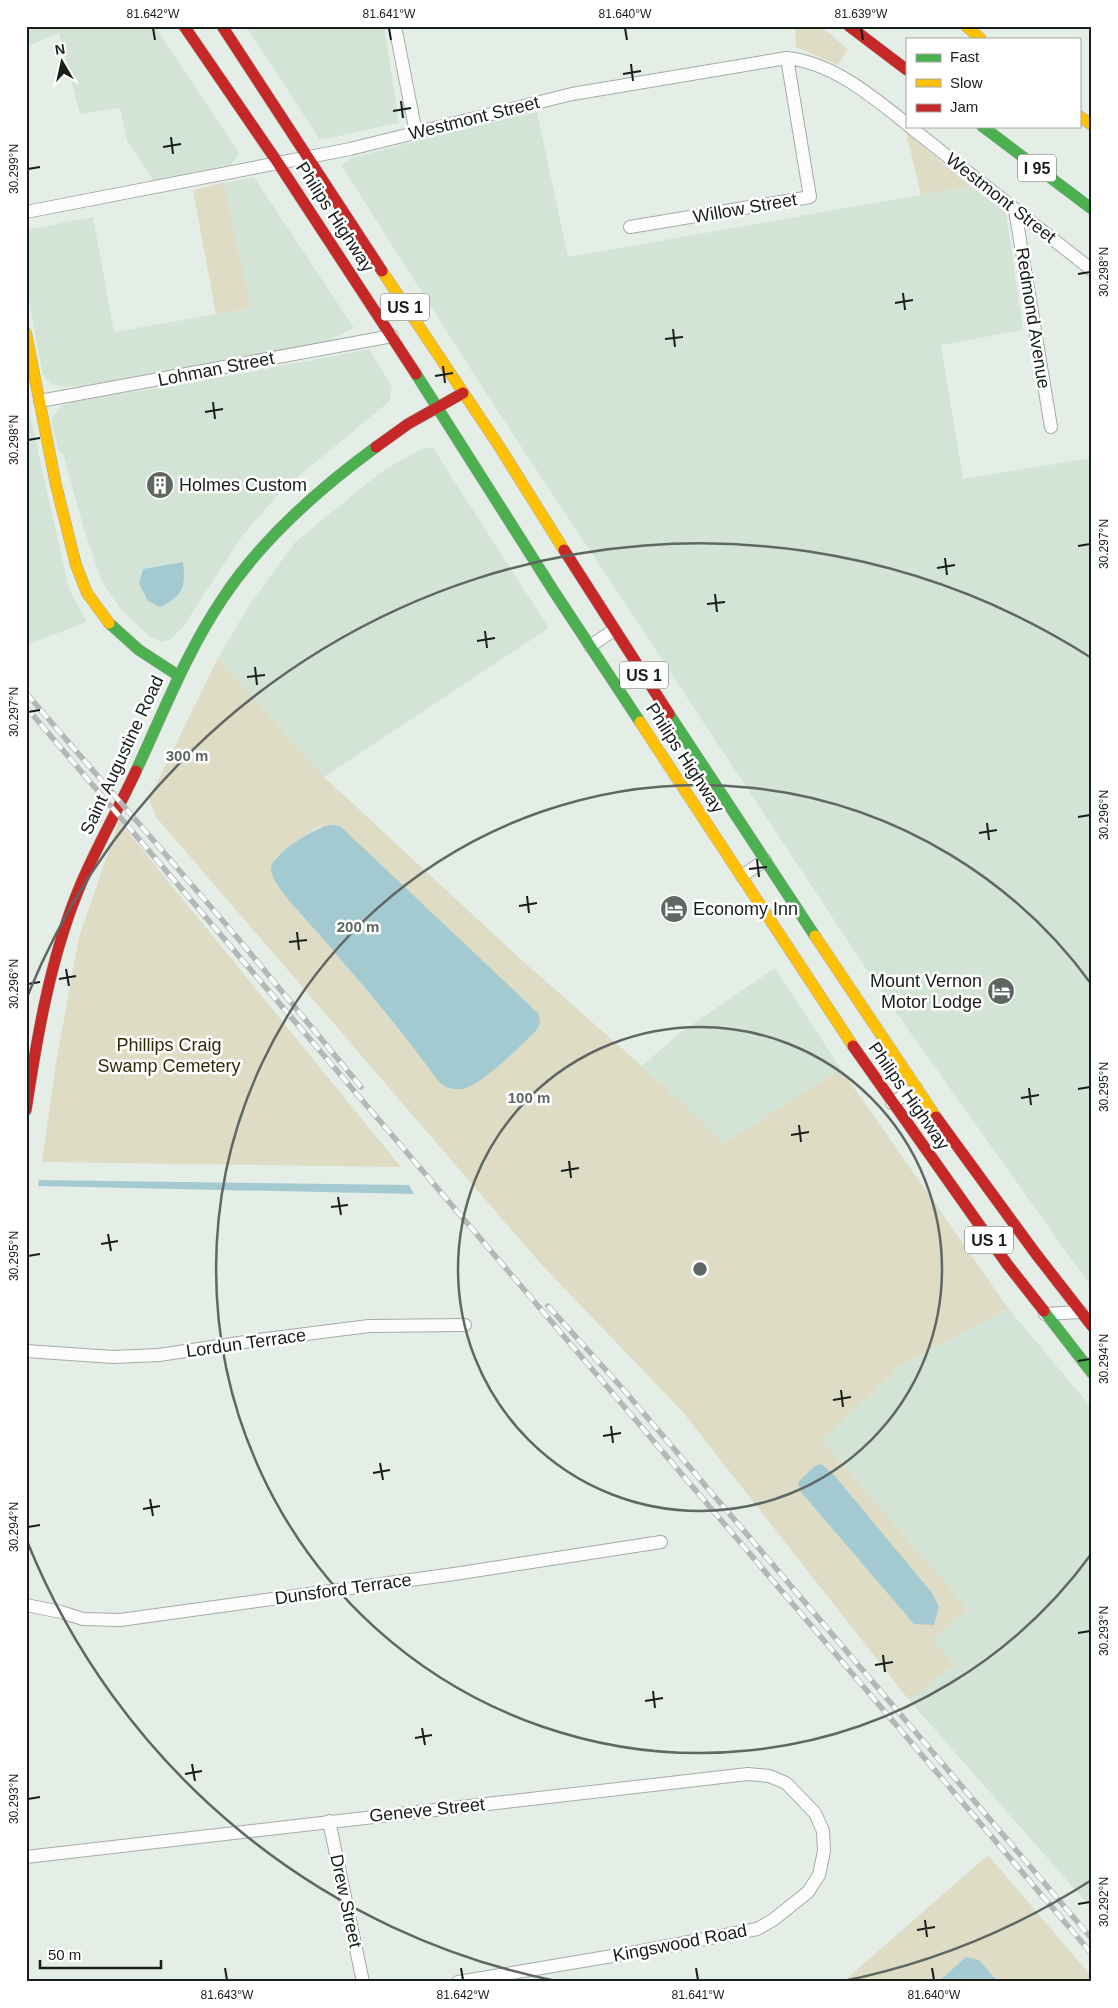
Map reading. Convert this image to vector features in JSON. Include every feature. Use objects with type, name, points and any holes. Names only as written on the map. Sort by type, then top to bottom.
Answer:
[{"type":"main road","name":"Philips Highway","points":[[184,26],[278,163],[392,336],[590,646],[892,1103],[976,1222],[1092,1373]]},
{"type":"main road","name":"Philips Highway","points":[[222,26],[307,158],[526,488],[614,630],[916,1088],[1031,1248],[1092,1326]]},
{"type":"main road","points":[[849,26],[906,69]]},
{"type":"main road","points":[[966,26],[981,38]]},
{"type":"main road","points":[[1080,117],[1092,125]]},
{"type":"main road","name":"I 95","points":[[985,128],[1092,209]]},
{"type":"main road","name":"Saint Augustine Road","points":[[26,333],[59,501],[85,590],[96,608],[123,638],[142,653],[179,676],[121,803],[78,891],[55,962],[30,1055],[26,1110]]},
{"type":"main road","points":[[179,676],[224,596],[276,532],[342,472],[408,424],[464,393]]},
{"type":"street","points":[[395,26],[416,133]]},
{"type":"street","name":"Westmont Street","points":[[26,212],[307,158],[572,94],[787,58],[800,59],[829,70],[855,85],[906,123]]},
{"type":"street","name":"Willow Street","points":[[630,227],[810,197],[787,58]]},
{"type":"street","name":"Westmont Street","points":[[912,128],[1092,270]]},
{"type":"street","name":"Redmond Avenue","points":[[1015,210],[1051,427]]},
{"type":"street","name":"Lohman Street","points":[[40,402],[392,336]]},
{"type":"street","points":[[590,646],[614,630]]},
{"type":"street","points":[[742,876],[765,860]]},
{"type":"street","points":[[892,1103],[916,1088]]},
{"type":"street","points":[[1045,1314],[1081,1312]]},
{"type":"street","name":"Lordun Terrace","points":[[26,1351],[113,1357],[158,1355],[369,1326],[465,1325]]},
{"type":"street","name":"Dunsford Terrace","points":[[26,1605],[62,1612],[83,1619],[120,1620],[454,1574],[661,1542]]},
{"type":"street","name":"Geneve Street","points":[[26,1857],[748,1774],[770,1776],[786,1784],[815,1813]]},
{"type":"street","name":"Kingswood Road","points":[[458,1982],[642,1951],[757,1929],[773,1920],[808,1892],[819,1875],[824,1851],[823,1831],[815,1813]]},
{"type":"street","name":"Drew Street","points":[[329,1821],[363,1982]]},
{"type":"shaded area","points":[[26,26],[155,26],[239,153],[232,164],[155,182],[127,141],[120,108],[80,114],[59,33],[26,47]]},
{"type":"shaded area","points":[[246,26],[384,26],[399,123],[320,140]]},
{"type":"shaded area","points":[[537,112],[568,257],[970,186],[1006,211],[1023,330],[941,345],[963,479],[1092,458],[1092,1288],[885,997],[491,401],[341,165],[351,158],[474,126]]},
{"type":"shaded area","points":[[254,177],[354,328],[326,342],[118,382],[65,387],[52,385],[43,375],[26,282],[26,230],[93,217],[114,332],[251,308],[224,183]]},
{"type":"shaded area","points":[[369,349],[392,386],[390,401],[282,490],[242,536],[183,627],[171,639],[162,642],[150,637],[120,608],[102,582],[83,526],[63,453],[59,453],[51,419],[62,405],[78,400],[191,383]]},
{"type":"shaded area","points":[[26,398],[69,589],[87,622],[26,645]]},
{"type":"shaded area","points":[[424,448],[433,448],[549,628],[324,777],[218,658],[251,602],[296,541],[384,470]]},
{"type":"shaded area","points":[[775,968],[841,1069],[724,1143],[642,1066],[681,1032]]},
{"type":"shaded area","points":[[1008,1308],[1092,1408],[1092,1909],[909,1700],[953,1666],[933,1640],[968,1609],[822,1441],[900,1366]]},
{"type":"green space","points":[[795,26],[820,26],[848,49],[838,65],[796,47]]},
{"type":"green space","points":[[906,132],[970,186],[921,195]]},
{"type":"green space","points":[[224,183],[251,308],[216,314],[193,190]]},
{"type":"green space","points":[[218,658],[324,777],[526,964],[642,1066],[724,1143],[841,1069],[1008,1308],[900,1366],[822,1441],[968,1609],[933,1640],[954,1665],[909,1700],[682,1411],[540,1263],[156,817],[149,799]],"holes":[[[321,826],[377,862],[538,1013],[540,1022],[536,1031],[497,1066],[445,1087],[278,885],[272,875],[274,859]]]},
{"type":"green space","name":"Phillips Craig Swamp Cemetery","points":[[119,821],[401,1167],[42,1162],[56,1063],[79,937]]},
{"type":"green space","points":[[988,1855],[1092,1977],[1092,1982],[998,1982],[979,1960],[966,1957],[938,1982],[843,1982]]},
{"type":"water","points":[[183,562],[184,578],[178,595],[160,607],[148,601],[139,584],[143,569]]},
{"type":"water","points":[[330,825],[340,826],[538,1013],[540,1022],[536,1031],[501,1064],[470,1086],[456,1089],[440,1083],[338,956],[288,900],[274,880],[271,868],[273,862],[286,849],[305,836]]},
{"type":"water","points":[[39,1180],[409,1185],[414,1194],[38,1186]]},
{"type":"water","points":[[821,1464],[834,1475],[932,1593],[939,1607],[934,1625],[914,1624],[801,1492],[798,1482],[815,1466]]},
{"type":"water","points":[[966,1957],[979,1960],[998,1982],[938,1982]]},
{"type":"railway","points":[[26,693],[236,936],[361,1087]]},
{"type":"railway","points":[[26,707],[1092,1954]]},
{"type":"railway","points":[[548,1306],[623,1389],[1092,1939]]},
{"type":"traffic: fast","points":[[985,128],[1092,209]]},
{"type":"traffic: fast","points":[[416,374],[553,590],[640,722]]},
{"type":"traffic: fast","points":[[136,771],[198,639],[238,576],[255,555],[313,497],[376,447]]},
{"type":"traffic: fast","points":[[109,623],[139,650],[179,676]]},
{"type":"traffic: fast","points":[[669,714],[815,936]]},
{"type":"traffic: fast","points":[[1044,1311],[1092,1373]]},
{"type":"traffic: slow","points":[[966,26],[980,38]]},
{"type":"traffic: slow","points":[[1080,117],[1092,125]]},
{"type":"traffic: slow","points":[[382,271],[499,446],[564,550]]},
{"type":"traffic: slow","points":[[26,333],[56,485],[76,565],[87,593],[109,623]]},
{"type":"traffic: slow","points":[[640,722],[853,1046]]},
{"type":"traffic: slow","points":[[815,936],[936,1117]]},
{"type":"traffic: jam","points":[[184,26],[278,163],[416,374]]},
{"type":"traffic: jam","points":[[222,26],[382,271]]},
{"type":"traffic: jam","points":[[849,26],[906,69]]},
{"type":"traffic: jam","points":[[376,447],[408,424],[463,393]]},
{"type":"traffic: jam","points":[[564,550],[669,714]]},
{"type":"traffic: jam","points":[[26,1110],[52,971],[68,917],[91,861],[136,771]]},
{"type":"traffic: jam","points":[[853,1046],[1007,1264],[1044,1311]]},
{"type":"traffic: jam","points":[[936,1117],[1036,1254],[1092,1326]]},
{"type":"place","name":"Holmes Custom","points":[[160,485]]},
{"type":"place","name":"Economy Inn","points":[[674,909]]},
{"type":"place","name":"Mount Vernon Motor Lodge","points":[[1001,991]]}]
